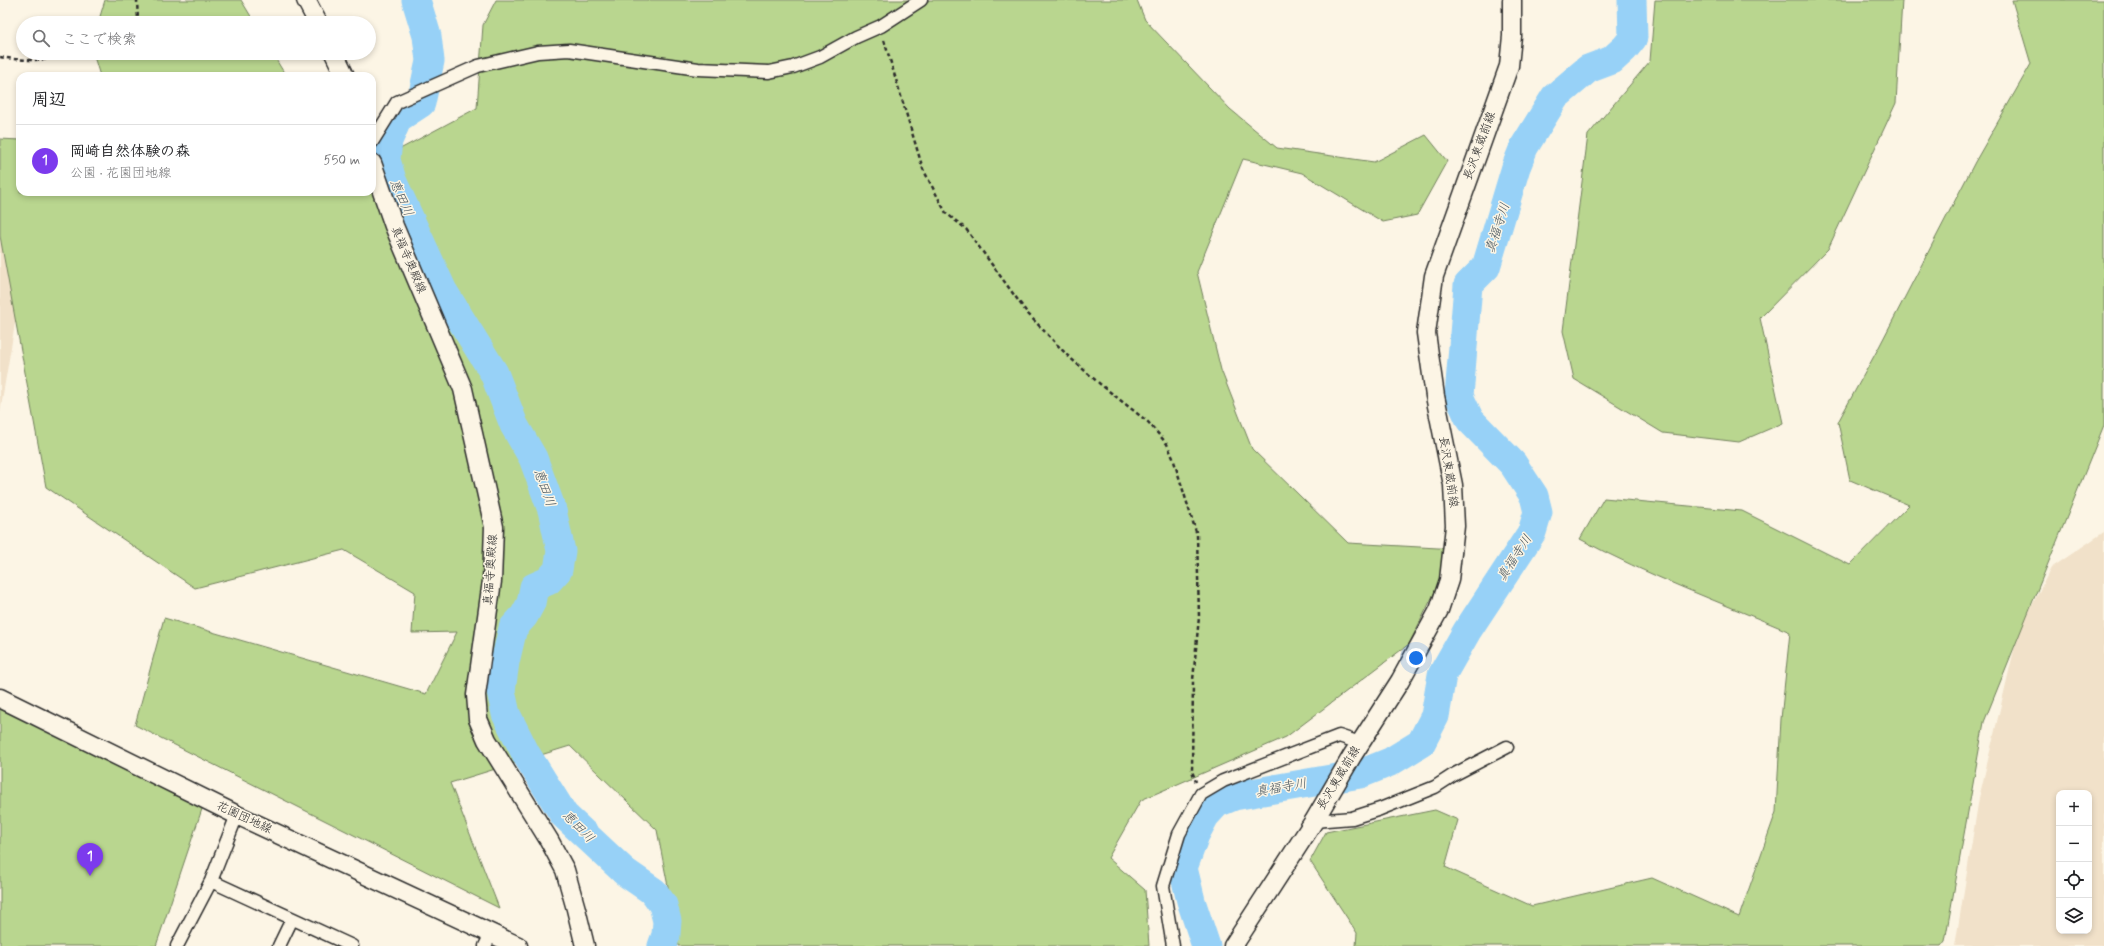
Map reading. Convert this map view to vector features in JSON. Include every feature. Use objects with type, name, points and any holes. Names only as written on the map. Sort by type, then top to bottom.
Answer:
[{"type":"street","points":[[306,0],[314,16]]},
{"type":"street","points":[[376,136],[397,102],[478,66],[538,52],[569,50],[698,69],[769,72],[793,67],[820,57],[856,37],[881,26],[921,0]]},
{"type":"street","name":"長沢東蔵前線","points":[[1232,946],[1400,681],[1426,637],[1439,610],[1449,580],[1455,526],[1453,486],[1435,396],[1426,333],[1434,276],[1509,66],[1512,36],[1512,0]]},
{"type":"street","points":[[337,60],[343,72]]},
{"type":"street","name":"真福寺奥殿線","points":[[376,174],[394,226],[463,389],[494,528],[492,581],[476,695],[478,719],[487,740],[549,840],[565,870],[585,946]]},
{"type":"street","name":"花園団地線","points":[[0,698],[488,940],[518,946]]},
{"type":"street","points":[[1173,946],[1164,886],[1179,834],[1201,794],[1223,781],[1339,736],[1356,749]]},
{"type":"street","points":[[1317,814],[1352,818],[1380,809],[1435,787],[1455,774],[1507,747]]},
{"type":"street","points":[[177,946],[211,881],[237,815]]},
{"type":"street","points":[[211,881],[352,946]]},
{"type":"street","points":[[279,946],[292,919]]},
{"type":"path","points":[[137,0],[138,16]]},
{"type":"path","points":[[881,26],[923,169],[946,213],[966,229],[1028,314],[1068,356],[1100,384],[1148,422],[1167,444],[1173,458],[1197,535],[1199,617],[1194,680],[1192,771],[1201,794]]},
{"type":"path","points":[[0,57],[16,60]]},
{"type":"shaded area","points":[[0,208],[34,212],[0,412]]},
{"type":"shaded area","points":[[2104,532],[2104,946],[1955,946],[1979,798],[2018,633],[2051,568]]},
{"type":"green space","points":[[105,0],[241,0],[251,16],[100,16]]},
{"type":"green space","points":[[496,0],[1137,0],[1145,20],[1230,109],[1277,148],[1374,162],[1426,135],[1447,161],[1417,215],[1383,222],[1302,173],[1243,159],[1197,272],[1221,370],[1252,449],[1348,543],[1456,549],[1409,644],[1286,737],[1141,800],[1108,858],[1145,890],[1149,946],[678,946],[657,830],[570,746],[450,783],[499,908],[135,725],[164,618],[426,694],[457,632],[412,633],[415,592],[344,550],[195,588],[46,487],[0,236],[0,139],[16,140],[16,196],[376,196],[376,162],[477,108],[483,25]]},
{"type":"green space","points":[[1655,0],[1902,0],[1896,103],[1828,249],[1760,318],[1783,423],[1739,442],[1663,433],[1574,379],[1563,331],[1588,135],[1650,61]]},
{"type":"green space","points":[[2012,0],[2104,0],[2104,425],[1984,722],[1945,941],[1941,946],[1356,946],[1357,933],[1310,861],[1326,832],[1435,810],[1458,820],[1445,867],[1532,906],[1652,878],[1739,917],[1776,812],[1781,719],[1790,632],[1658,577],[1580,539],[1604,498],[1742,511],[1850,565],[1909,505],[1850,480],[1838,422],[1879,347],[1975,162],[2031,64]]},
{"type":"green space","points":[[95,60],[276,60],[284,72],[99,72]]},
{"type":"green space","points":[[0,708],[203,806],[156,946],[0,946]]},
{"type":"waterway","name":"恵田川","points":[[416,0],[427,36],[430,61],[421,103],[398,118],[388,141],[386,160],[392,180],[443,291],[494,373],[514,425],[533,458],[552,510],[561,551],[558,570],[548,581],[534,587],[531,603],[524,616],[513,628],[505,662],[501,691],[506,714],[526,754],[564,815],[625,872],[654,892],[663,905],[667,921],[666,935],[662,946]]},
{"type":"waterway","name":"真福寺川","points":[[1206,946],[1191,901],[1183,868],[1195,835],[1205,816],[1217,803],[1234,796],[1360,774],[1390,762],[1421,743],[1435,716],[1442,675],[1467,631],[1532,532],[1538,512],[1534,496],[1513,464],[1470,420],[1459,396],[1468,285],[1486,267],[1516,167],[1524,147],[1555,97],[1588,69],[1612,60],[1633,38],[1632,0]]},
{"type":"place","name":"岡崎自然体験の森","points":[[90,876]]}]
